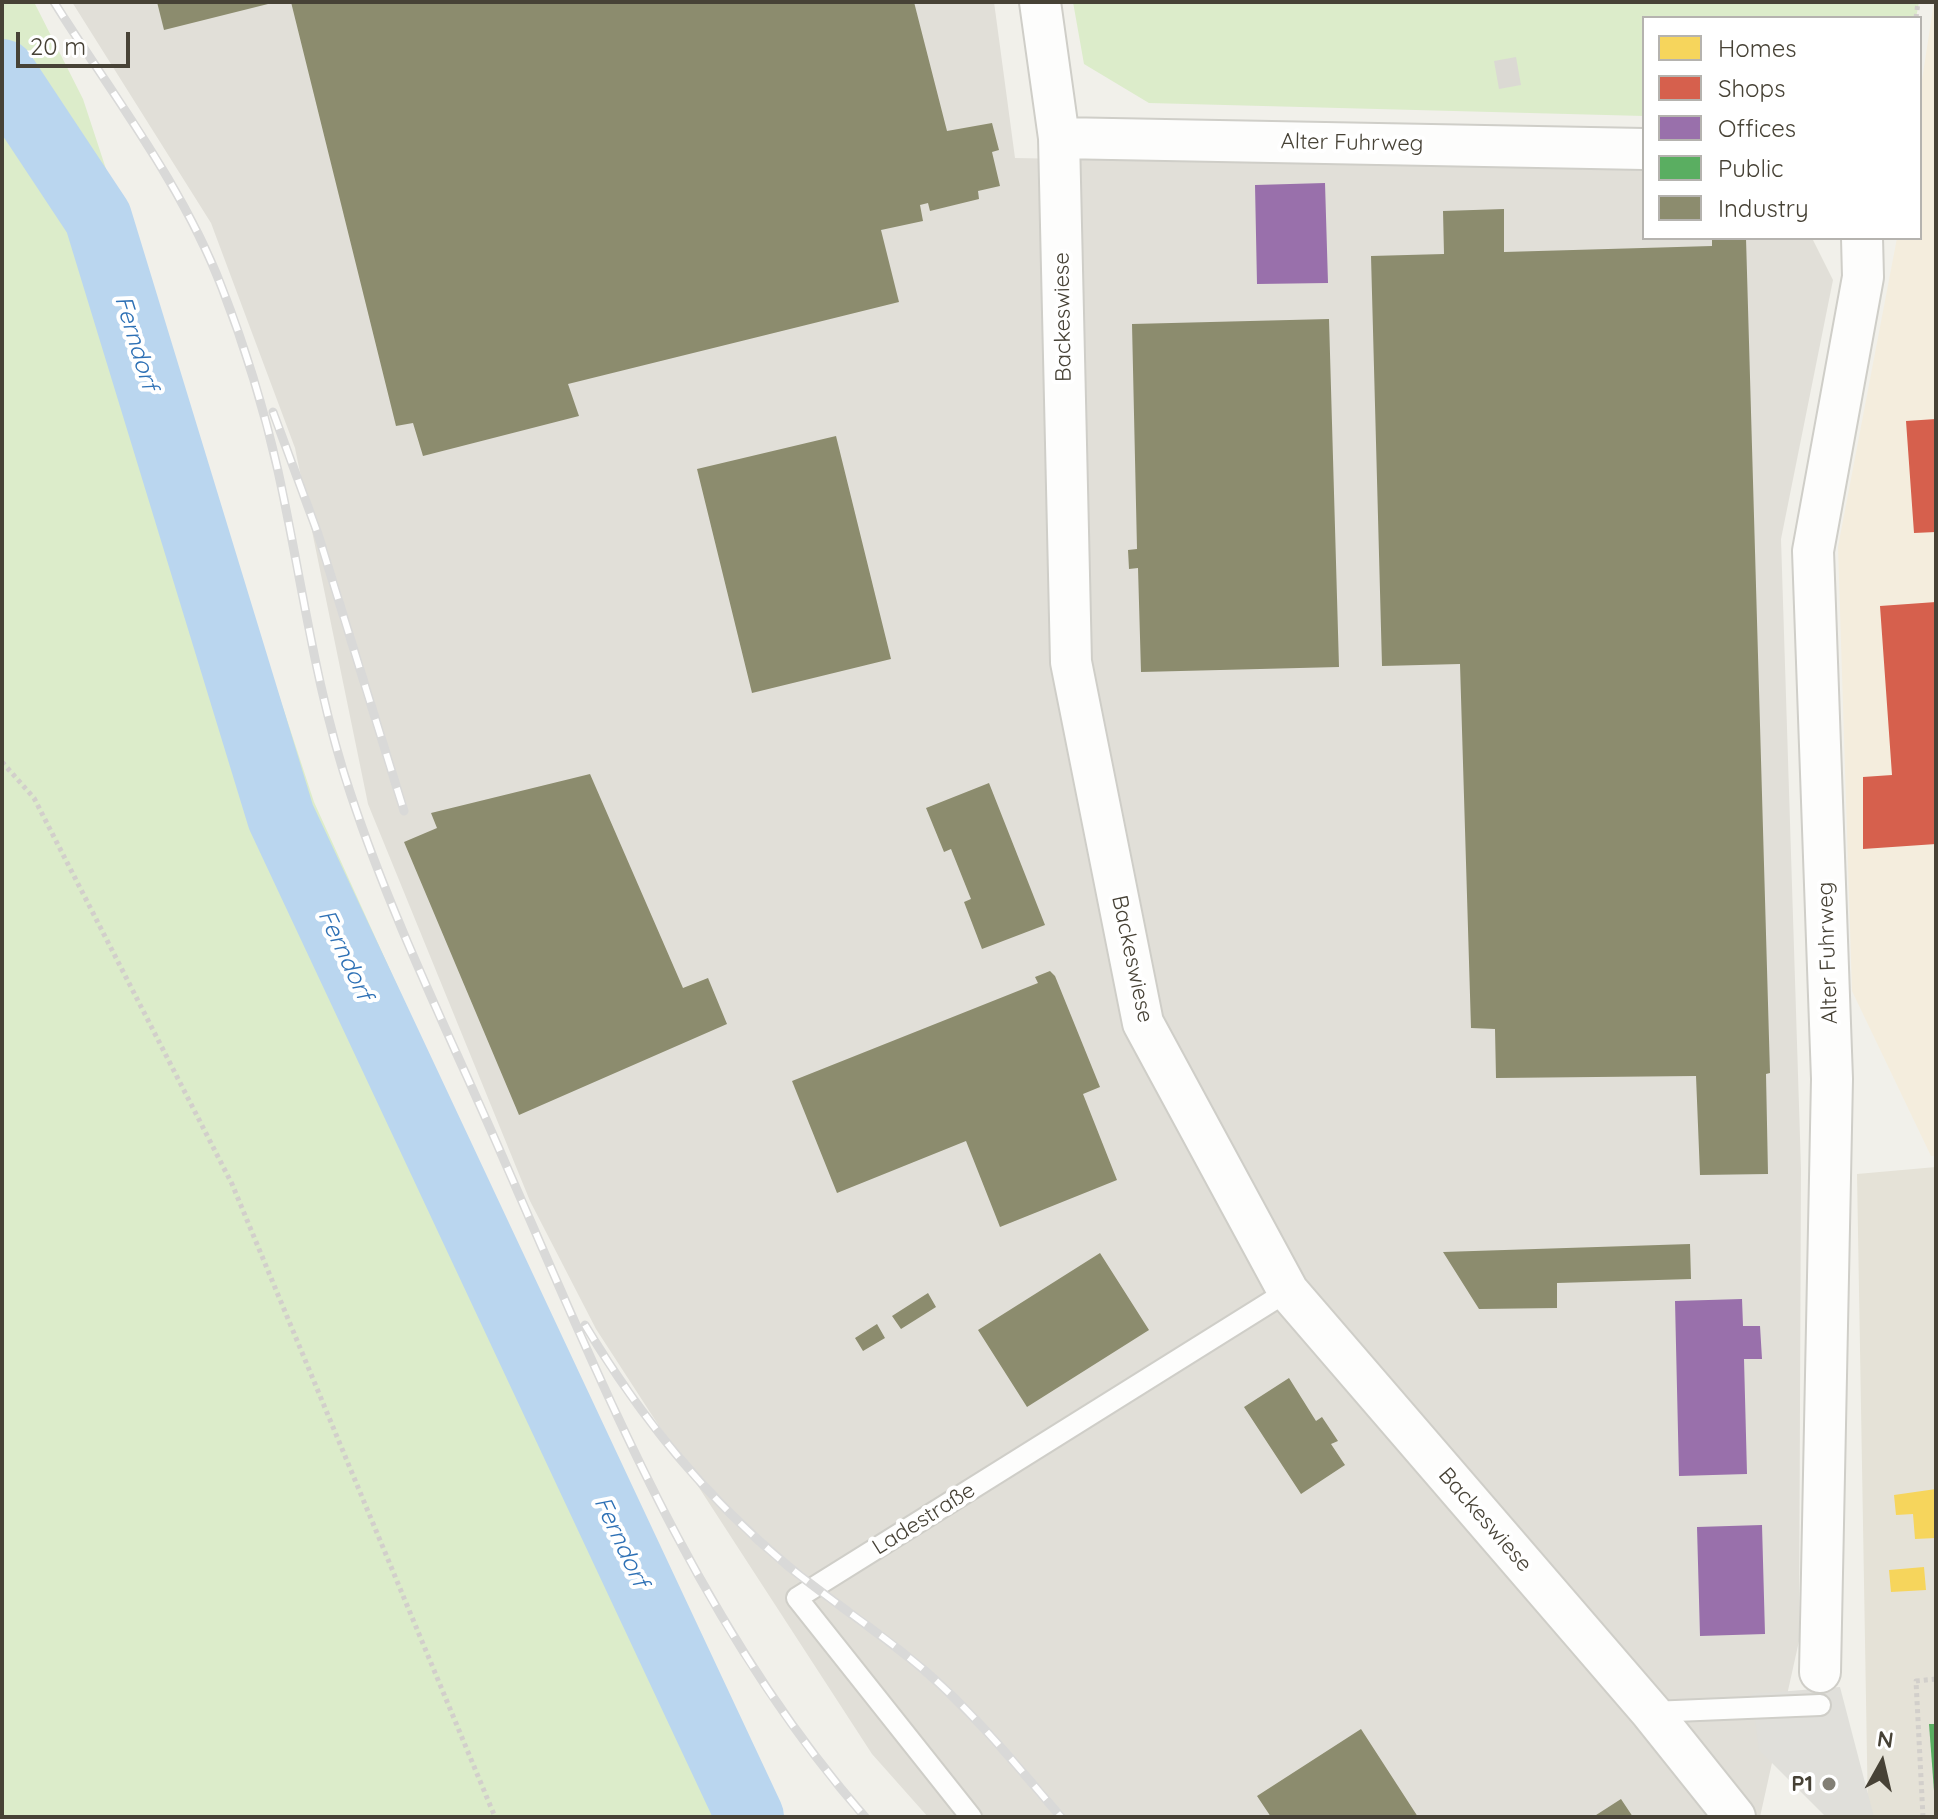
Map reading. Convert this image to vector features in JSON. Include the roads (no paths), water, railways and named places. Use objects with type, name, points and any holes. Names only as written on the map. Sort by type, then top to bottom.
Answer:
[{"type":"street","name":"Backeswiese","points":[[1040,2],[1059,138],[1071,662],[1143,1023],[1288,1291],[1651,1712],[1735,1817]]},
{"type":"street","name":"Alter Fuhrweg","points":[[1059,138],[1642,149]]},
{"type":"street","name":"Alter Fuhrweg","points":[[1820,1689],[1832,1079],[1813,551],[1863,277],[1863,240]]},
{"type":"lane","name":"Ladestraße","points":[[971,1817],[797,1598],[1288,1291]]},
{"type":"lane","points":[[1651,1712],[1820,1689]]},
{"type":"waterway","name":"Ferndorf","points":[[2,73],[98,218],[281,817],[750,1817]]},
{"type":"railway","points":[[54,2],[167,177],[206,250],[222,288],[273,448],[318,675],[351,795],[405,936],[582,1337],[661,1506],[705,1588],[753,1667],[806,1744],[865,1817]]},
{"type":"railway","points":[[273,412],[318,534],[404,811]]},
{"type":"railway","points":[[585,1325],[652,1424],[729,1512],[788,1566],[891,1643],[943,1687],[1061,1817]]},
{"type":"place","name":"P1","points":[[1829,1784]]}]
